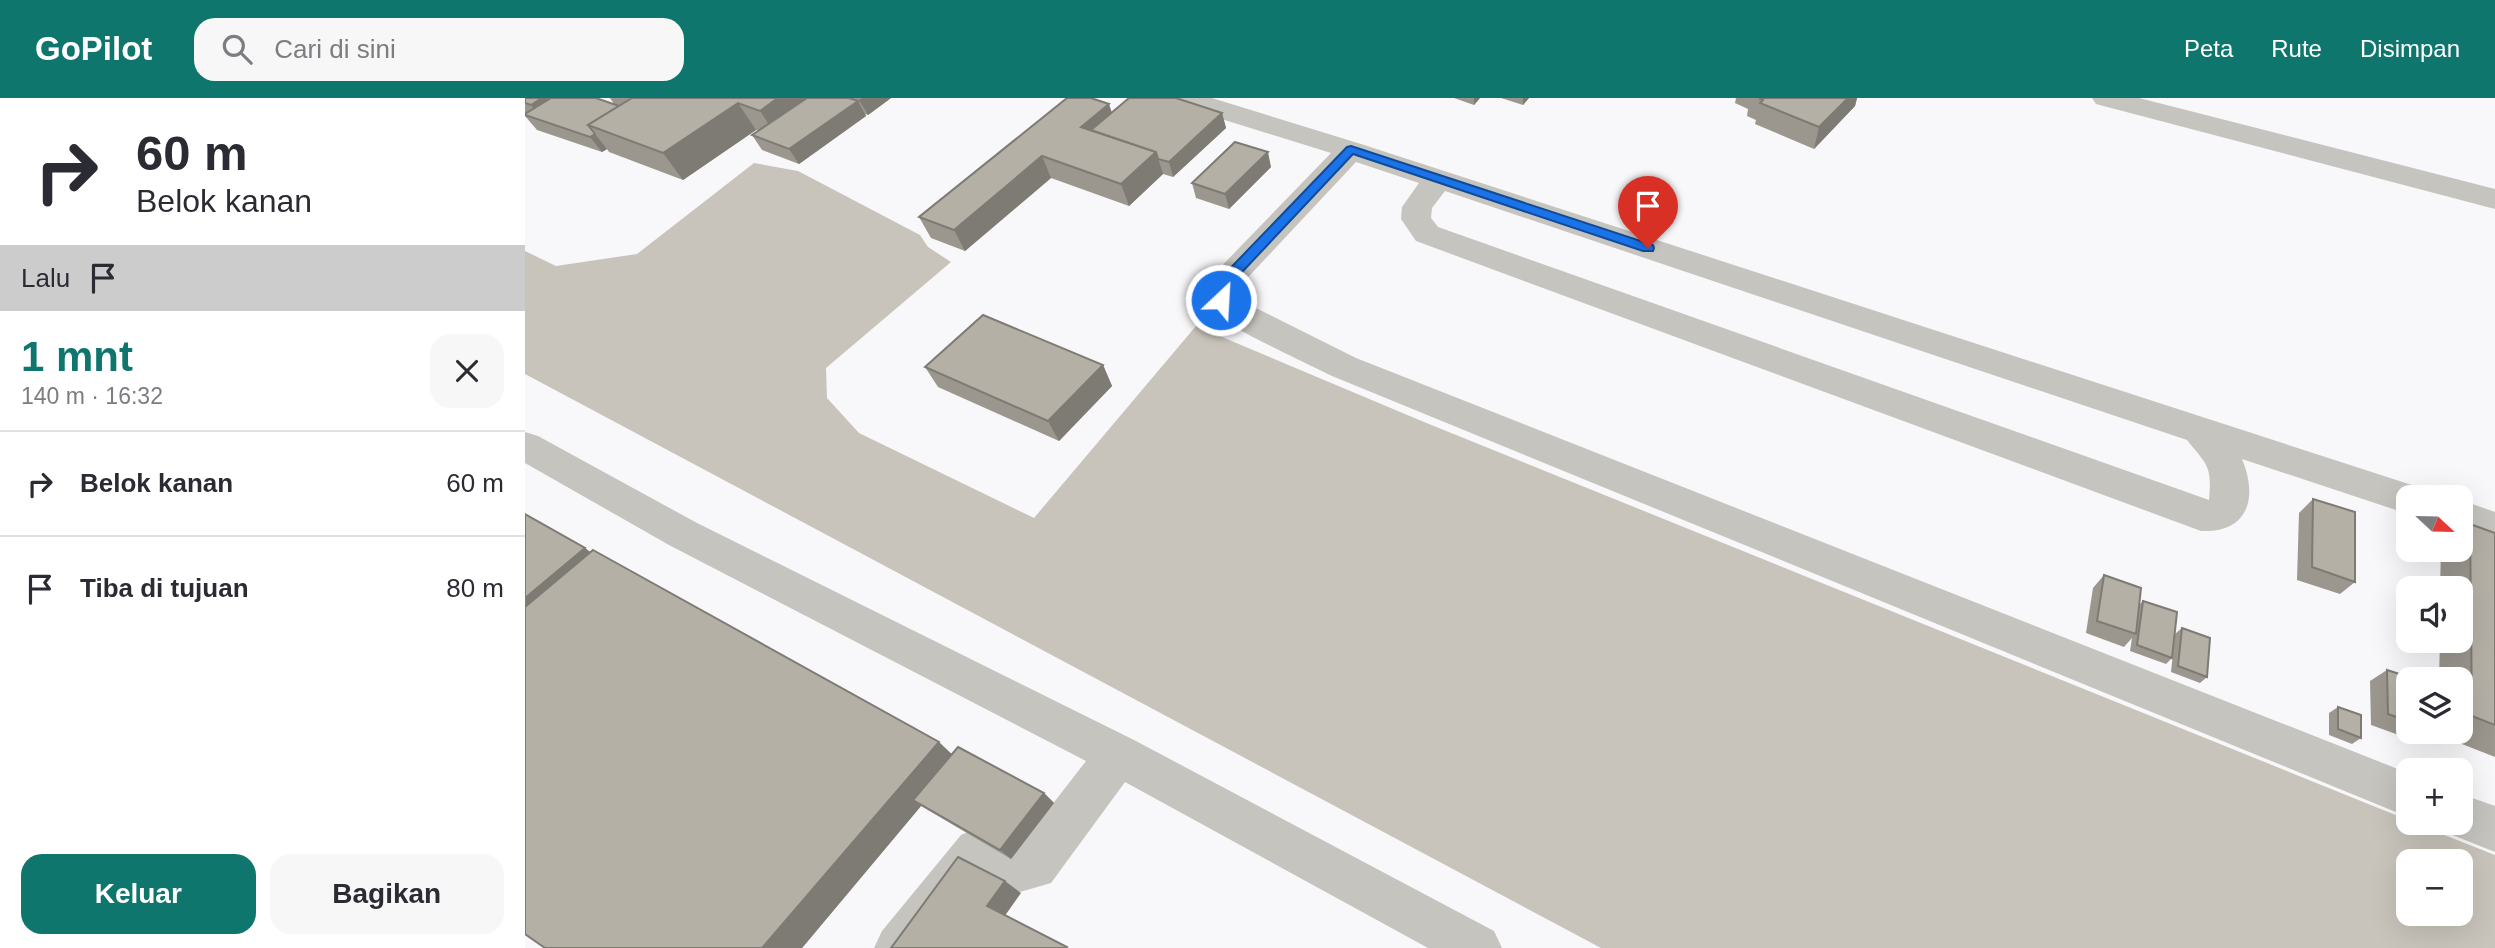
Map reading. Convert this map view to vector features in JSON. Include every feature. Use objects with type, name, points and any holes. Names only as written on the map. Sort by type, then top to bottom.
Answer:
[{"type":"lane","points":[[1183,98],[1438,178],[2396,495]]},
{"type":"lane","points":[[2106,98],[2495,199]]},
{"type":"lane","points":[[1351,150],[1221,286],[1221,300],[1230,309],[1344,367],[2396,789]]},
{"type":"lane","points":[[1438,178],[1417,207],[1416,219],[1427,234],[1452,245],[2201,515],[2219,516],[2227,509],[2230,475],[2223,458],[2199,429]]},
{"type":"lane","points":[[525,446],[683,534],[1118,755],[1477,948]]},
{"type":"lane","points":[[2473,520],[2495,528]]},
{"type":"lane","points":[[899,948],[978,851],[1020,869],[1027,870],[1034,866],[1118,755]]},
{"type":"lane","points":[[2473,821],[2495,830]]},
{"type":"shaded area","points":[[754,163],[798,171],[920,235],[928,247],[951,262],[826,368],[827,398],[859,433],[1034,518],[1196,326],[1424,422],[2396,815],[2396,835],[2444,835],[2495,855],[2495,948],[1601,948],[525,374],[525,251],[556,266],[637,254]]},
{"type":"building","points":[[525,98],[542,98],[531,105],[525,103]]},
{"type":"building","points":[[551,98],[596,98],[619,106],[588,125],[595,134],[590,137],[525,115]]},
{"type":"building","points":[[632,98],[778,98],[760,111],[738,103],[663,153],[588,125]]},
{"type":"building","points":[[807,98],[849,98],[858,101],[789,149],[752,135]]},
{"type":"building","points":[[1067,98],[1091,98],[1109,104],[1081,127],[1156,152],[1121,184],[1042,156],[954,230],[919,217]]},
{"type":"building","points":[[1129,98],[1176,98],[1222,113],[1169,162],[1158,159],[1156,152],[1091,130]]},
{"type":"building","points":[[1759,98],[1848,98],[1819,127],[1760,103],[1763,100]]},
{"type":"building","points":[[1235,142],[1268,152],[1225,194],[1192,183]]},
{"type":"building","points":[[983,315],[1103,365],[1048,421],[925,367]]},
{"type":"building","points":[[2313,499],[2355,512],[2355,582],[2312,567]]},
{"type":"building","points":[[525,514],[585,548],[525,598]]},
{"type":"building","points":[[2473,525],[2495,533],[2495,725],[2473,716],[2473,576],[2471,576]]},
{"type":"building","points":[[593,550],[939,742],[762,948],[545,948],[525,934],[525,607]]},
{"type":"building","points":[[2104,575],[2141,588],[2136,634],[2097,621]]},
{"type":"building","points":[[2143,601],[2177,612],[2172,658],[2137,645]]},
{"type":"building","points":[[2182,628],[2210,638],[2207,677],[2178,666]]},
{"type":"building","points":[[2387,670],[2396,673],[2396,717],[2388,714]]},
{"type":"building","points":[[2338,707],[2361,715],[2361,738],[2338,729]]},
{"type":"building","points":[[958,747],[1044,793],[1000,850],[913,800]]},
{"type":"building","points":[[958,857],[1005,881],[987,906],[1067,947],[891,948]]},
{"type":"route","points":[[1221,300],[1221,286],[1246,257],[1311,194],[1351,150],[1648,248]]}]
